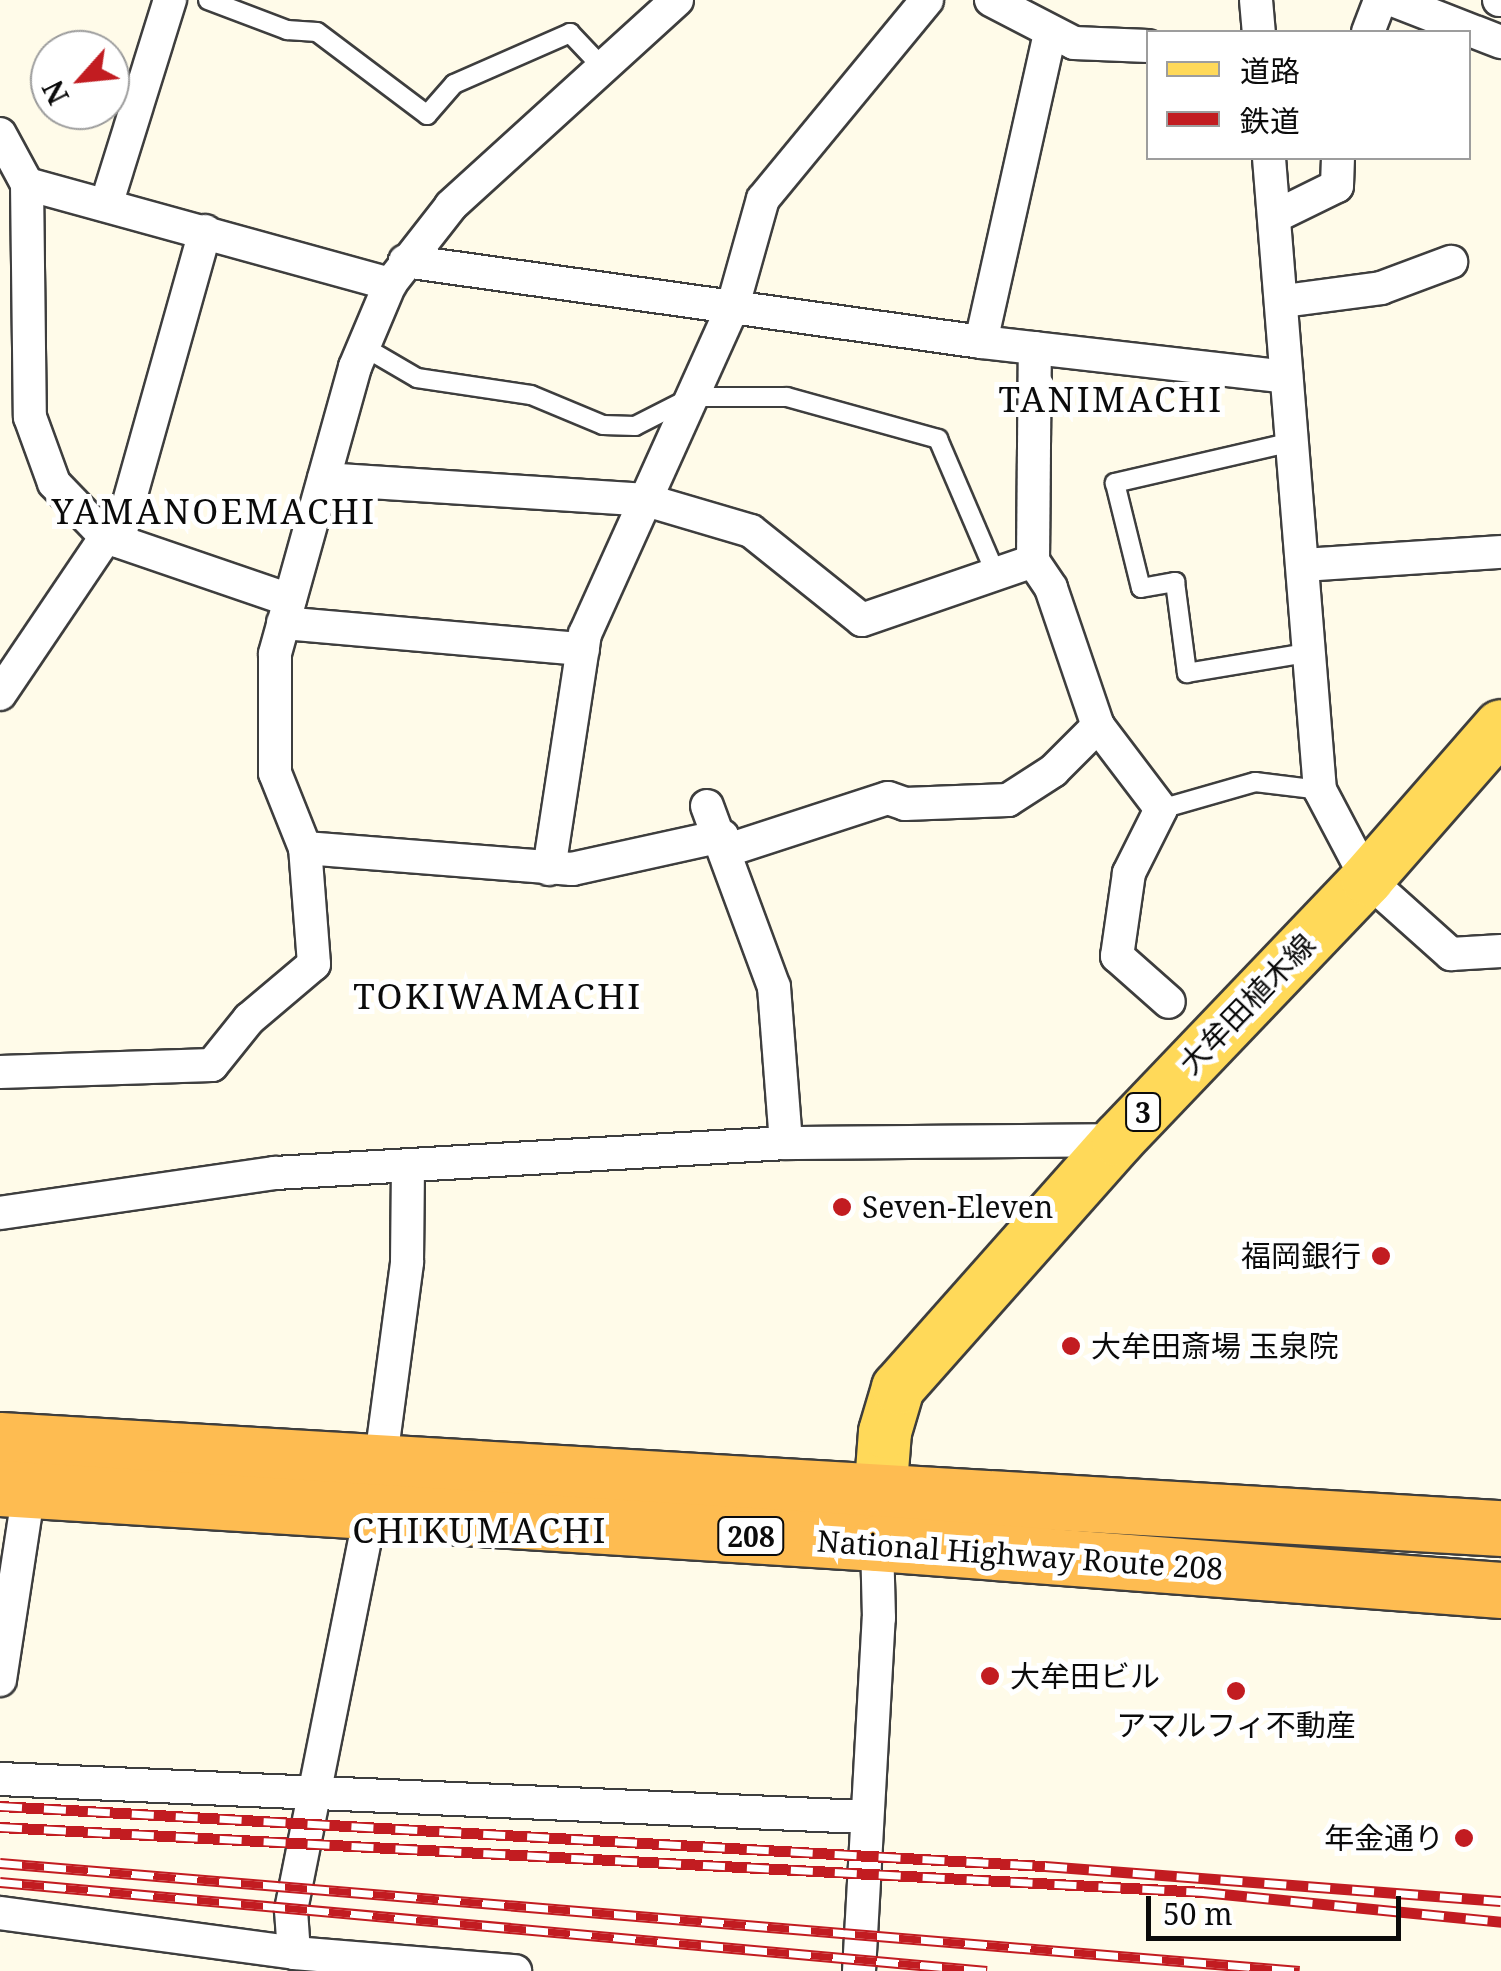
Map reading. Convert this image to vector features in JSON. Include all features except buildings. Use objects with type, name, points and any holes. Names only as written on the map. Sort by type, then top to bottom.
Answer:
[{"type":"highway","name":"National Highway Route 208","points":[[0,1440],[380,1458],[1501,1528]]},
{"type":"highway","name":"National Highway Route 208","points":[[15,1490],[877,1543],[1501,1590]]},
{"type":"main road","name":"大牟田植木線","points":[[877,1543],[878,1488],[898,1388],[1118,1140],[1367,880],[1501,726]]},
{"type":"street","points":[[107,202],[170,0]]},
{"type":"street","points":[[0,1072],[212,1065],[249,1018],[314,964],[305,848],[274,773],[275,654],[364,347],[397,273],[451,206],[605,70],[677,0]]},
{"type":"street","points":[[549,868],[583,649],[732,309],[763,199],[927,0]]},
{"type":"street","points":[[991,0],[1050,34],[1074,43],[1146,46]]},
{"type":"street","points":[[1256,0],[1259,30]]},
{"type":"street","points":[[1369,30],[1380,0]]},
{"type":"street","points":[[1393,0],[1470,30]]},
{"type":"street","points":[[1471,30],[1501,42]]},
{"type":"street","points":[[981,342],[1050,34]]},
{"type":"street","points":[[0,134],[27,184],[30,416],[54,483],[112,539],[287,611],[583,649]]},
{"type":"street","points":[[1269,160],[1313,652],[1320,790],[1367,880],[1450,954],[1501,951]]},
{"type":"street","points":[[1274,217],[1336,186],[1338,160]]},
{"type":"street","points":[[27,184],[107,202],[205,231],[397,273],[732,309],[1286,377]]},
{"type":"street","points":[[0,694],[112,539],[205,231]]},
{"type":"street","points":[[1284,302],[1381,288],[1451,262]]},
{"type":"street","points":[[1035,348],[1033,561],[1051,588],[1098,726],[1161,809],[1129,874],[1117,956],[1169,1002]]},
{"type":"street","points":[[324,479],[646,500],[750,531],[862,620],[1033,561]]},
{"type":"street","points":[[1304,564],[1501,552]]},
{"type":"street","points":[[305,848],[572,870],[725,843],[888,798],[905,804],[1008,800],[1053,771],[1098,726]]},
{"type":"street","points":[[707,806],[725,843],[774,987],[786,1143]]},
{"type":"street","points":[[1,1215],[275,1173],[786,1143],[1118,1140]]},
{"type":"street","points":[[294,1953],[291,1910],[318,1790],[380,1458],[406,1262],[408,1167]]},
{"type":"street","points":[[0,1680],[15,1490]]},
{"type":"street","points":[[858,1971],[879,1618],[877,1543]]},
{"type":"street","points":[[0,1779],[865,1817]]},
{"type":"street","points":[[0,1913],[294,1953],[514,1971]]},
{"type":"lane","points":[[208,0],[287,30],[317,32],[427,115],[454,84],[570,33],[605,70]]},
{"type":"lane","points":[[364,347],[417,378],[532,395],[603,425],[635,426],[692,397],[787,397],[938,440],[996,574]]},
{"type":"lane","points":[[1292,442],[1114,484],[1141,588],[1175,582],[1187,673],[1313,652]]},
{"type":"lane","points":[[1161,809],[1256,782],[1320,790]]},
{"type":"railway","points":[[0,1806],[1045,1866],[1501,1901]]},
{"type":"railway","points":[[0,1827],[1203,1892],[1501,1922]]},
{"type":"railway","points":[[0,1863],[1300,1971]]},
{"type":"railway","points":[[0,1882],[987,1971]]},
{"type":"place","name":"Seven-Eleven","points":[[842,1207]]},
{"type":"place","name":"福岡銀行","points":[[1381,1256]]},
{"type":"place","name":"大牟田斎場 玉泉院","points":[[1071,1346]]},
{"type":"place","name":"大牟田ビル","points":[[990,1676]]},
{"type":"place","name":"アマルフィ不動産","points":[[1236,1691]]},
{"type":"place","name":"年金通り","points":[[1464,1838]]},
{"type":"district","name":"TANIMACHI","points":[[1111,399]]},
{"type":"district","name":"YAMANOEMACHI","points":[[214,511]]},
{"type":"district","name":"TOKIWAMACHI","points":[[498,996]]},
{"type":"district","name":"CHIKUMACHI","points":[[480,1530]]}]
